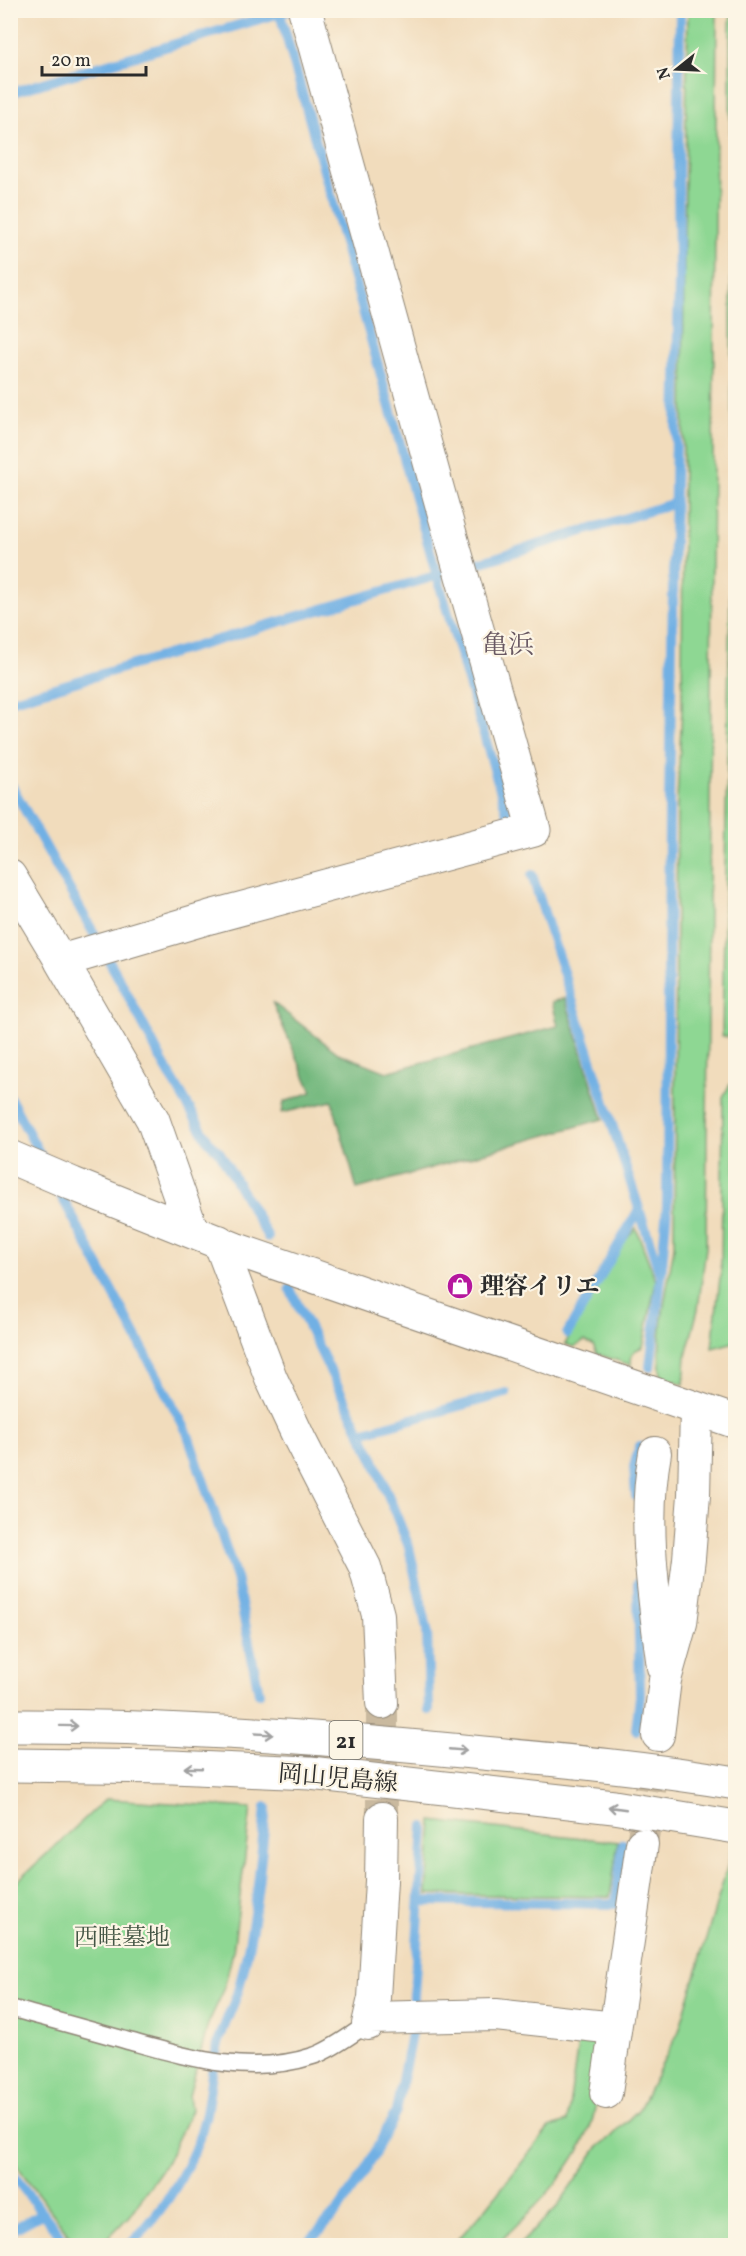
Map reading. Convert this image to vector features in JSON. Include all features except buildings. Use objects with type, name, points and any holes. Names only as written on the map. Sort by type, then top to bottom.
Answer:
[{"type":"street","points":[[89,953],[210,917],[534,830],[306,13]]},
{"type":"street","points":[[10,876],[89,953],[153,1120],[205,1236],[300,1440],[365,1567],[378,1615],[382,1703]]},
{"type":"street","points":[[16,1159],[235,1249],[715,1416],[694,1495],[690,1559],[681,1623],[665,1680],[658,1734]]},
{"type":"street","points":[[655,1453],[651,1474],[650,1530],[654,1591],[665,1680]]},
{"type":"street","name":"岡山児島線","points":[[10,1726],[181,1729],[311,1737],[609,1765],[735,1783]]},
{"type":"street","name":"岡山児島線","points":[[10,1765],[173,1767],[310,1773],[614,1807],[735,1827]]},
{"type":"street","points":[[382,1818],[374,1998],[369,2021],[412,2017],[496,2015],[615,2028]]},
{"type":"street","points":[[606,2093],[642,1844]]},
{"type":"lane","points":[[10,2008],[225,2064],[281,2065],[316,2056],[369,2021]]},
{"type":"green space","points":[[735,10],[736,979],[728,1037],[722,1036],[732,490],[730,28],[731,11]]},
{"type":"green space","points":[[688,11],[717,11],[706,1248],[698,1309],[686,1356],[684,1384],[661,1376],[660,1344],[674,1246],[677,801],[682,708],[684,243]]},
{"type":"green space","points":[[565,998],[603,1119],[357,1189],[332,1101],[282,1113],[284,1102],[312,1092],[272,1002],[338,1053],[387,1072],[558,1026],[552,1002]]},
{"type":"green space","points":[[735,1075],[735,1342],[712,1348],[721,1269],[723,1097]]},
{"type":"green space","points":[[636,1228],[656,1281],[643,1347],[633,1353],[631,1365],[597,1354],[593,1345],[585,1341],[574,1347],[565,1344],[624,1242]]},
{"type":"green space","name":"西畦墓地","points":[[106,1799],[251,1808],[233,1952],[223,1992],[208,2024],[189,2096],[191,2110],[167,2162],[129,2216],[101,2245],[77,2246],[11,2158],[11,1887]]},
{"type":"green space","points":[[432,1821],[618,1842],[610,1897],[427,1894]]},
{"type":"green space","points":[[735,1825],[735,2245],[518,2246],[557,2207],[599,2146],[639,2109],[679,2031],[729,1861]]},
{"type":"green space","points":[[579,2036],[590,2038],[595,2047],[598,2061],[597,2089],[592,2121],[573,2160],[549,2191],[496,2245],[452,2246],[486,2208],[549,2128],[567,2122]]},
{"type":"waterway","points":[[279,10],[437,576],[509,819]]},
{"type":"waterway","points":[[10,93],[290,10]]},
{"type":"waterway","points":[[650,1367],[667,1206],[669,802],[679,278],[680,10]]},
{"type":"waterway","points":[[462,568],[675,503]]},
{"type":"waterway","points":[[10,701],[442,574]]},
{"type":"waterway","points":[[10,783],[122,984],[163,1063],[209,1142],[220,1153],[268,1237]]},
{"type":"waterway","points":[[532,875],[659,1271]]},
{"type":"waterway","points":[[10,1098],[44,1162]]},
{"type":"waterway","points":[[55,1184],[187,1432],[236,1578],[259,1693]]},
{"type":"waterway","points":[[567,1334],[638,1211]]},
{"type":"waterway","points":[[290,1289],[374,1460],[409,1547],[427,1629],[429,1710]]},
{"type":"waterway","points":[[361,1433],[506,1393]]},
{"type":"waterway","points":[[636,1496],[634,1467],[640,1446]]},
{"type":"waterway","points":[[636,1730],[640,1696],[638,1583]]},
{"type":"waterway","points":[[129,2246],[154,2218],[176,2187],[200,2136],[217,2048],[238,1991],[249,1946],[266,1807]]},
{"type":"waterway","points":[[305,2246],[337,2212],[365,2171],[396,2112],[412,2029],[424,1827]]},
{"type":"waterway","points":[[420,1901],[616,1904],[623,1844]]},
{"type":"waterway","points":[[10,2171],[68,2246]]},
{"type":"waterway","points":[[10,2231],[43,2213]]},
{"type":"tunnel","points":[[382,1703],[382,1818]]},
{"type":"tunnel","points":[[643,1838],[658,1735]]},
{"type":"place","name":"理容イリエ","points":[[460,1286]]},
{"type":"district","name":"亀浜","points":[[508,644]]}]
